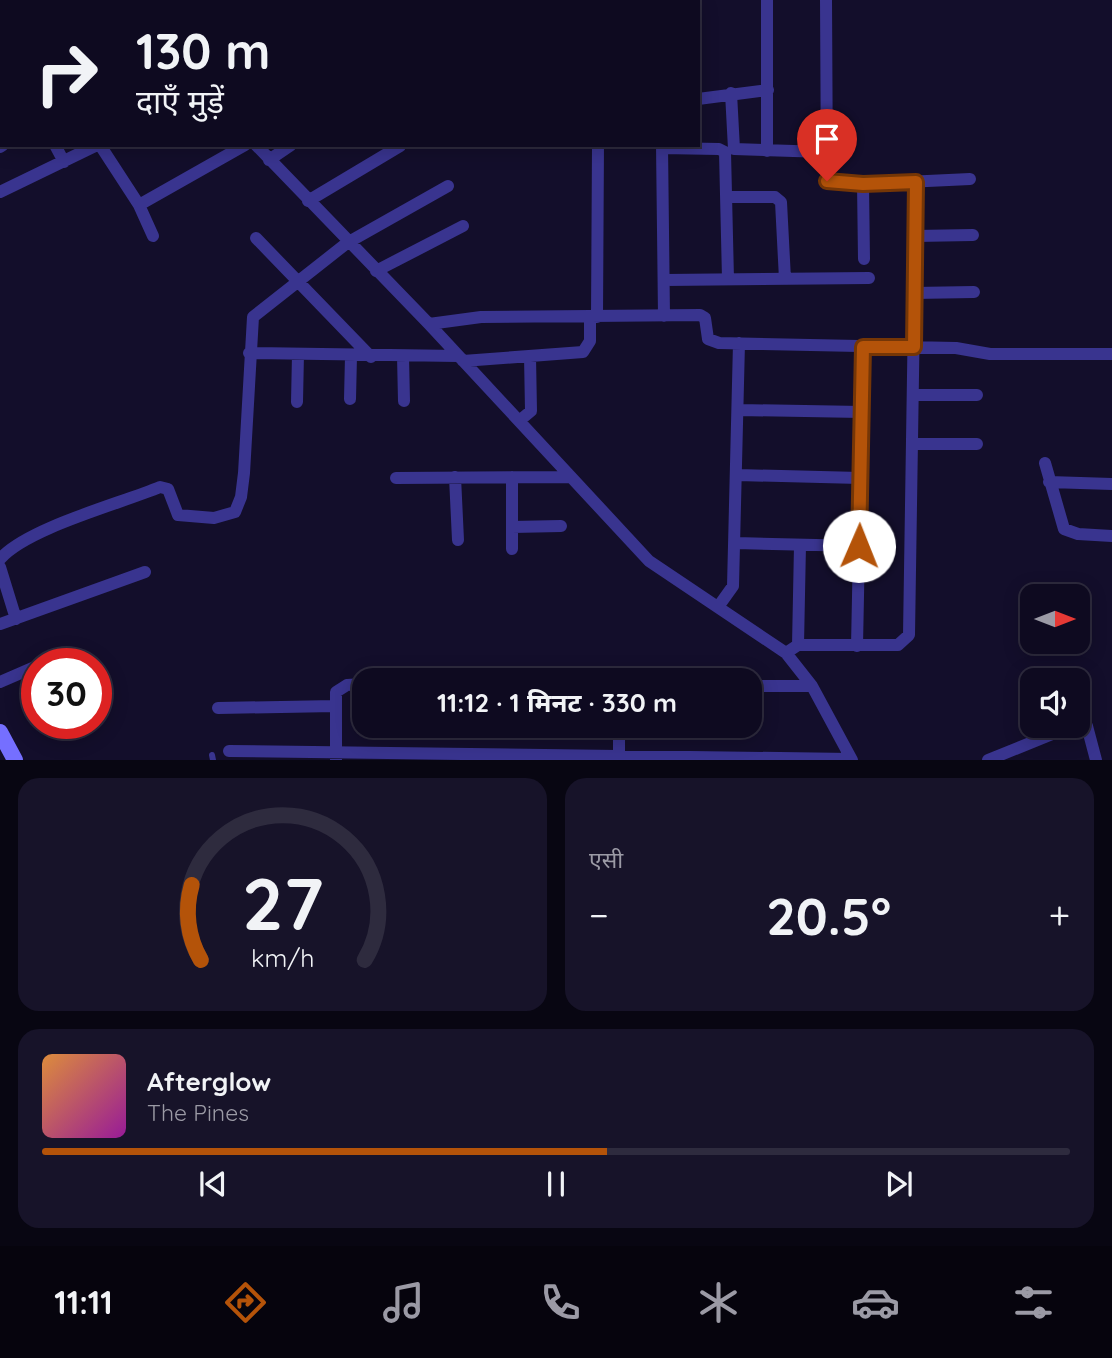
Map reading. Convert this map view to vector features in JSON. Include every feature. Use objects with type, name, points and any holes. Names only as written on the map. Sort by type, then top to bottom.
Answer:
[{"type":"main road","points":[[0,732],[15,760]]},
{"type":"street","points":[[767,0],[767,150]]},
{"type":"street","points":[[826,0],[827,181],[863,184],[970,179]]},
{"type":"street","points":[[700,99],[768,90]]},
{"type":"street","points":[[731,93],[732,148],[825,152]]},
{"type":"street","points":[[56,147],[65,162]]},
{"type":"street","points":[[0,192],[94,147]]},
{"type":"street","points":[[99,147],[138,205],[153,236]]},
{"type":"street","points":[[138,205],[241,147]]},
{"type":"street","points":[[229,751],[336,756],[852,759],[811,686],[786,653],[649,561],[429,324],[347,243],[258,147]]},
{"type":"street","points":[[269,160],[288,147]]},
{"type":"street","points":[[308,201],[398,147]]},
{"type":"street","points":[[249,353],[461,359],[586,350],[594,317],[598,147]]},
{"type":"street","points":[[662,147],[664,316]]},
{"type":"street","points":[[678,147],[724,150],[728,197],[728,279]]},
{"type":"street","points":[[786,653],[798,645],[898,645],[909,635],[916,182]]},
{"type":"street","points":[[863,184],[864,259]]},
{"type":"street","points":[[0,559],[58,523],[160,487],[168,489],[178,515],[214,518],[234,512],[241,497],[244,473],[253,317],[347,243],[448,186]]},
{"type":"street","points":[[728,197],[775,197],[781,202],[785,279]]},
{"type":"street","points":[[376,271],[463,226]]},
{"type":"street","points":[[915,236],[973,235]]},
{"type":"street","points":[[256,237],[371,356]]},
{"type":"street","points":[[665,280],[869,278]]},
{"type":"street","points":[[914,293],[974,292]]},
{"type":"street","points":[[429,324],[481,317],[700,315],[706,321],[708,339],[739,342],[963,348],[990,354],[1112,354]]},
{"type":"street","points":[[718,607],[733,586],[738,475],[739,342]]},
{"type":"street","points":[[857,646],[863,347]]},
{"type":"street","points":[[297,402],[298,355]]},
{"type":"street","points":[[351,356],[351,399]]},
{"type":"street","points":[[403,356],[404,401]]},
{"type":"street","points":[[519,421],[531,411],[530,356]]},
{"type":"street","points":[[913,396],[976,395]]},
{"type":"street","points":[[739,411],[862,412]]},
{"type":"street","points":[[912,444],[977,444]]},
{"type":"street","points":[[1045,463],[1064,529],[1079,534],[1112,536]]},
{"type":"street","points":[[738,475],[860,478]]},
{"type":"street","points":[[455,477],[458,540]]},
{"type":"street","points":[[512,477],[512,549]]},
{"type":"street","points":[[396,478],[569,477]]},
{"type":"street","points":[[1049,482],[1112,484]]},
{"type":"street","points":[[512,527],[561,526]]},
{"type":"street","points":[[736,543],[859,546]]},
{"type":"street","points":[[798,645],[800,545]]},
{"type":"street","points":[[0,568],[16,618]]},
{"type":"street","points":[[0,624],[145,572]]},
{"type":"street","points":[[0,682],[21,673]]},
{"type":"street","points":[[336,756],[335,706],[340,688],[352,686]]},
{"type":"street","points":[[762,686],[811,686]]},
{"type":"street","points":[[218,708],[335,706]]},
{"type":"street","points":[[1090,737],[1096,760]]},
{"type":"street","points":[[619,738],[619,758]]},
{"type":"street","points":[[988,760],[1042,738]]},
{"type":"route","points":[[827,181],[863,184],[916,182],[914,347],[863,347],[859,546]]}]
